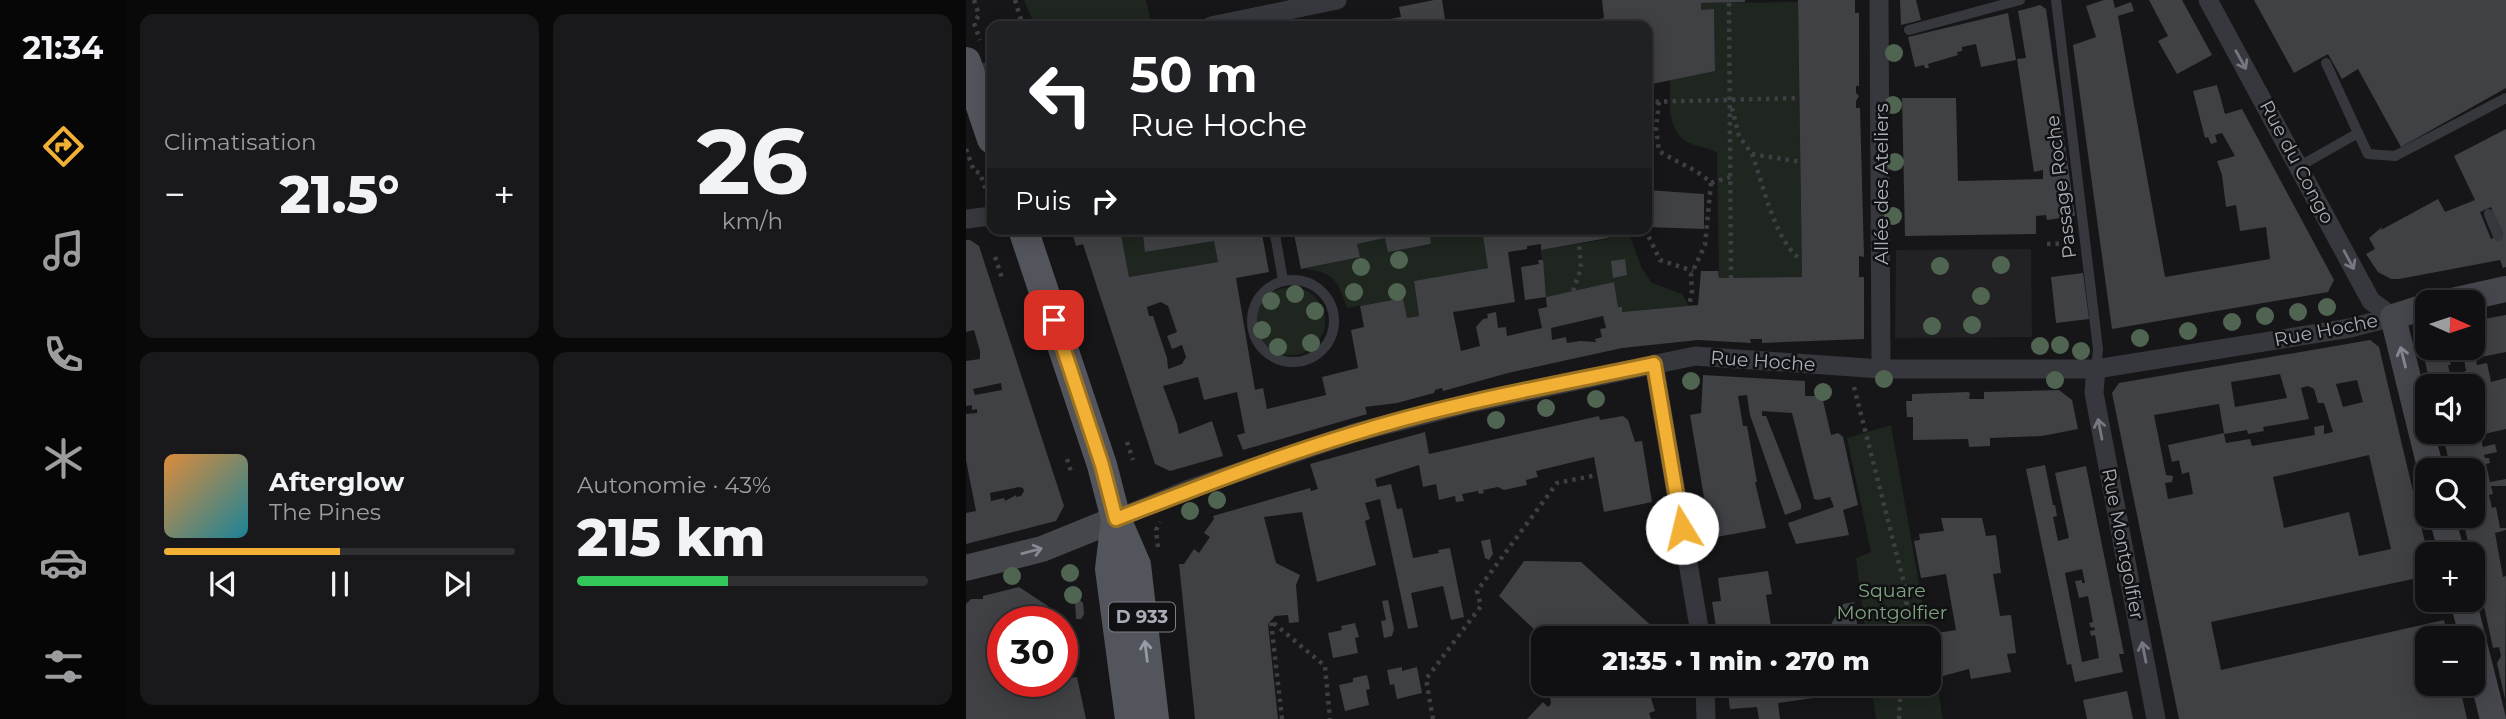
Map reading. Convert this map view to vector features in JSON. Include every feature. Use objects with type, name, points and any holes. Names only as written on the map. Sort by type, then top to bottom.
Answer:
[{"type":"main road","points":[[977,63],[987,114]]},
{"type":"main road","name":"D 933","points":[[1025,235],[1102,465],[1116,519],[1136,565],[1154,719]]},
{"type":"main road","name":"D 933","points":[[1116,519],[1110,569],[1130,719]]},
{"type":"street","points":[[1248,21],[1337,0]]},
{"type":"street","name":"Allée des Ateliers","points":[[1879,0],[1881,369]]},
{"type":"street","name":"Rue du Congo","points":[[2208,0],[2371,301],[2393,317]]},
{"type":"street","points":[[966,219],[987,217]]},
{"type":"street","points":[[2485,294],[2506,289]]},
{"type":"street","name":"Rue Hoche","points":[[1116,519],[1189,489],[1354,433],[1467,404],[1695,356],[1849,368],[2096,369],[2350,328],[2415,310]]},
{"type":"street","points":[[2393,317],[2428,458]]},
{"type":"street","points":[[1654,364],[1699,626]]},
{"type":"street","name":"Rue Montgolfier","points":[[2096,369],[2094,393],[2157,719]]},
{"type":"street","points":[[966,568],[1042,549],[1116,519]]},
{"type":"street","points":[[2466,612],[2493,719]]},
{"type":"street","points":[[1705,696],[1706,719]]},
{"type":"lane","points":[[1909,30],[2021,0]]},
{"type":"lane","name":"Passage Roche","points":[[2056,0],[2098,349],[2096,369]]},
{"type":"lane","points":[[2326,63],[2368,154],[2395,156],[2506,98]]},
{"type":"lane","points":[[2300,166],[2358,133]]},
{"type":"lane","points":[[2488,214],[2498,236]]},
{"type":"lane","points":[[1275,235],[1283,281]]},
{"type":"lane","points":[[1300,280],[1316,286],[1328,299],[1334,315],[1333,332],[1325,348],[1312,359],[1295,363],[1278,361],[1263,351],[1254,336],[1251,318],[1256,302],[1267,288],[1283,281],[1300,280]]},
{"type":"path","points":[[974,0],[979,15],[974,23],[977,63]]},
{"type":"path","points":[[1015,0],[1020,21]]},
{"type":"path","points":[[1729,3],[1731,278]]},
{"type":"path","points":[[1652,102],[1800,99]]},
{"type":"path","points":[[1730,100],[1739,135],[1752,154],[1783,241],[1794,255],[1802,260]]},
{"type":"path","points":[[1658,102],[1656,128],[1659,151],[1676,162],[1699,171],[1711,183]]},
{"type":"path","points":[[966,148],[974,171],[980,173],[987,193]]},
{"type":"path","points":[[1752,154],[1801,162]]},
{"type":"path","points":[[1711,183],[1730,177]]},
{"type":"path","points":[[1689,306],[1693,271],[1705,245],[1711,183]]},
{"type":"path","points":[[1648,235],[1660,260],[1693,271]]},
{"type":"path","points":[[2047,244],[2085,242]]},
{"type":"path","points":[[1573,291],[1581,268],[1579,244]]},
{"type":"path","points":[[995,257],[1003,281]]},
{"type":"path","points":[[1849,368],[1907,595],[1905,626]]},
{"type":"path","points":[[1127,442],[1133,460]]},
{"type":"path","points":[[1067,459],[1072,475]]},
{"type":"path","points":[[1433,719],[1426,679],[1481,606],[1477,591],[1557,483],[1597,475]]},
{"type":"path","points":[[1282,719],[1271,621],[1325,666],[1330,719]]},
{"type":"path","points":[[1899,719],[1900,696]]},
{"type":"shaded area","points":[[2031,249],[2032,337],[1895,338],[1896,250]]},
{"type":"green space","points":[[1024,0],[1146,0],[1151,21],[1033,21]]},
{"type":"green space","points":[[1798,2],[1802,277],[1719,278],[1717,153],[1684,140],[1678,133],[1671,117],[1670,80],[1715,71],[1714,10],[1701,10],[1701,3]]},
{"type":"green space","points":[[1121,235],[1170,235],[1146,252],[1214,241],[1218,262],[1129,277]]},
{"type":"green space","points":[[1489,235],[1483,236],[1488,268],[1414,281],[1419,316],[1407,318],[1403,298],[1347,308],[1333,279],[1322,272],[1303,269],[1359,257],[1357,244],[1385,238],[1407,248],[1431,245],[1430,236]]},
{"type":"green space","points":[[1608,235],[1629,235],[1642,269],[1652,283],[1682,294],[1689,306],[1622,312],[1622,307],[1618,307],[1614,282],[1546,297],[1541,250],[1608,239]]},
{"type":"green space","points":[[1291,287],[1304,290],[1315,297],[1322,308],[1325,321],[1322,334],[1315,345],[1304,352],[1291,355],[1278,352],[1267,345],[1260,334],[1257,321],[1260,308],[1267,297],[1278,290]]},
{"type":"green space","name":"Square Montgolfier","points":[[1891,425],[1927,626],[1864,626],[1856,558],[1871,552],[1847,438]]},
{"type":"green space","name":"Square Montgolfier","points":[[1873,696],[1939,696],[1943,719],[1876,719]]},
{"type":"building","points":[[1442,0],[1445,21],[1379,21],[1401,17],[1399,7]]},
{"type":"building","points":[[1602,0],[1745,0],[1701,3],[1701,10],[1714,9],[1715,71],[1652,84],[1652,21],[1589,21],[1604,18]]},
{"type":"building","points":[[1798,0],[1855,0],[1855,13],[1859,13],[1859,86],[1856,86],[1856,93],[1859,96],[1856,108],[1860,108],[1864,257],[1859,256],[1859,277],[1864,277],[1864,339],[1762,343],[1762,339],[1750,339],[1751,343],[1698,340],[1622,348],[1508,373],[1443,391],[1442,388],[1434,393],[1397,403],[1365,407],[1367,414],[1243,450],[1237,435],[1245,433],[1237,392],[1204,400],[1198,377],[1163,386],[1179,434],[1212,421],[1223,456],[1170,471],[1155,464],[1083,244],[1076,246],[1073,235],[1121,235],[1129,277],[1218,262],[1214,241],[1145,252],[1143,235],[1262,235],[1269,272],[1236,278],[1255,390],[1263,388],[1267,409],[1326,395],[1322,377],[1358,368],[1351,330],[1364,327],[1360,306],[1403,298],[1407,318],[1419,316],[1414,281],[1488,268],[1483,236],[1608,235],[1608,238],[1541,250],[1541,244],[1508,252],[1515,302],[1453,312],[1461,351],[1480,346],[1476,327],[1483,319],[1488,318],[1487,314],[1496,312],[1498,328],[1506,327],[1507,336],[1542,328],[1538,309],[1547,307],[1546,297],[1614,282],[1618,307],[1622,307],[1622,312],[1698,305],[1701,271],[1718,271],[1719,278],[1802,277]],"holes":[[[1161,302],[1168,306],[1177,332],[1167,336],[1172,349],[1182,345],[1186,357],[1182,364],[1168,369],[1153,316],[1149,316],[1147,307]],[[1603,316],[1606,328],[1600,329],[1602,337],[1595,339],[1596,342],[1567,343],[1566,337],[1552,340],[1551,328]]]},
{"type":"building","points":[[1900,0],[1916,0],[1921,20],[1901,25]]},
{"type":"building","points":[[2113,0],[2115,8],[2131,2],[2134,11],[2118,16],[2165,277],[2270,259],[2266,227],[2240,231],[2236,205],[2226,207],[2222,175],[2217,161],[2235,156],[2222,133],[2215,135],[2217,142],[2211,144],[2208,137],[2205,138],[2193,91],[2217,85],[2225,114],[2242,109],[2334,280],[2328,292],[2112,329],[2073,45],[2096,37],[2086,6]]},
{"type":"building","points":[[2149,0],[2182,0],[2212,55],[2177,74],[2158,41],[2168,36]]},
{"type":"building","points":[[2254,0],[2506,0],[2506,88],[2401,147],[2358,69],[2342,79],[2328,54],[2294,73]]},
{"type":"building","points":[[2040,5],[2046,9],[2075,216],[2047,220],[2046,215],[2036,216],[2036,234],[1905,236],[1902,98],[1956,98],[1958,181],[2043,179],[2043,170],[2034,172],[2017,59],[2026,58],[2018,11]]},
{"type":"building","points":[[2008,13],[2016,60],[1981,67],[1976,44],[1962,47],[1962,51],[1957,52],[1958,55],[1928,64],[1929,68],[1924,65],[1915,67],[1908,37]]},
{"type":"building","points":[[2506,129],[2506,267],[2503,268],[2500,260],[2399,279],[2391,279],[2378,272],[2366,254],[2375,249],[2369,238],[2382,227],[2381,230],[2438,199],[2445,212],[2475,200],[2454,156]],"holes":[[[2491,207],[2503,234],[2491,239],[2480,212]]]},
{"type":"building","points":[[1652,190],[1704,194],[1704,229],[1652,227]]},
{"type":"building","points":[[1294,235],[1435,235],[1430,236],[1431,244],[1388,252],[1385,238],[1357,244],[1360,257],[1301,269]]},
{"type":"building","points":[[966,240],[970,240],[979,246],[1064,506],[1056,521],[966,544],[966,513],[976,511],[966,460],[966,414],[977,413],[977,409],[972,410],[972,405],[966,406],[966,361],[980,359],[980,351],[974,330],[966,332]],"holes":[[[1001,383],[1002,390],[975,395],[973,389]],[[1019,487],[1024,491],[1021,496],[1016,495],[1005,501],[1004,498],[991,501],[990,493]]]},
{"type":"building","points":[[1625,259],[1627,275],[1613,278],[1611,261]]},
{"type":"building","points":[[1538,260],[1543,260],[1546,297],[1525,300],[1521,267],[1539,264]]},
{"type":"building","points":[[2083,273],[2089,319],[2056,323],[2051,277]]},
{"type":"building","points":[[2506,315],[2506,352],[2485,356],[2485,319]]},
{"type":"building","points":[[2370,340],[2379,347],[2415,500],[2415,528],[2422,528],[2425,542],[2415,542],[2415,579],[2211,622],[2221,670],[2415,627],[2415,696],[2462,696],[2467,719],[2179,719],[2112,393],[2119,383]],"holes":[[[2280,374],[2287,398],[2235,407],[2231,382]],[[2357,380],[2363,402],[2343,407],[2336,384]],[[2308,386],[2314,389],[2318,403],[2324,403],[2333,432],[2324,434],[2324,425],[2314,427],[2315,435],[2252,446],[2250,439],[2226,443],[2224,434],[2247,430],[2248,434],[2264,431],[2263,427],[2309,419],[2301,388]],[[2219,404],[2224,433],[2168,445],[2172,462],[2179,460],[2182,474],[2189,472],[2193,494],[2168,499],[2165,483],[2172,482],[2173,476],[2166,475],[2154,415]],[[2369,455],[2391,549],[2359,556],[2349,512],[2284,528],[2273,477]]]},
{"type":"building","points":[[2425,360],[2450,360],[2450,374],[2428,374]]},
{"type":"building","points":[[2464,360],[2476,360],[2477,365],[2487,363],[2491,382],[2506,378],[2506,429],[2485,434],[2485,374],[2463,374],[2466,371]]},
{"type":"building","points":[[1703,375],[1805,381],[1805,396],[1822,396],[1831,435],[1838,433],[1843,437],[1858,505],[1843,510],[1849,535],[1796,544],[1788,523],[1834,507],[1830,497],[1814,499],[1792,413],[1762,411],[1801,504],[1801,509],[1785,515],[1750,415],[1747,395],[1738,396],[1743,426],[1747,426],[1755,482],[1766,528],[1711,538],[1690,415],[1701,413]]},
{"type":"building","points":[[2059,390],[2072,400],[2078,429],[2042,436],[1990,438],[1990,446],[1969,447],[1968,439],[1913,440],[1913,417],[1907,417],[1906,401],[1912,401],[1912,394],[1968,392],[1969,399],[1984,399],[1984,392]]},
{"type":"building","points":[[1599,416],[1600,420],[1623,416],[1628,420],[1635,442],[1642,441],[1652,502],[1604,512],[1594,457],[1536,471],[1538,477],[1526,480],[1527,485],[1504,490],[1498,487],[1483,490],[1484,493],[1479,494],[1478,491],[1462,494],[1464,501],[1456,502],[1455,496],[1439,500],[1436,484],[1423,487],[1419,465],[1375,479],[1377,487],[1391,484],[1397,509],[1402,508],[1413,558],[1450,548],[1464,617],[1451,620],[1443,586],[1411,593],[1418,627],[1408,629],[1380,499],[1365,503],[1370,519],[1365,521],[1376,565],[1317,582],[1302,512],[1264,517],[1276,563],[1300,575],[1296,585],[1299,622],[1289,623],[1288,615],[1275,616],[1268,624],[1278,719],[1195,719],[1179,564],[1184,564],[1194,549],[1199,553],[1210,537],[1204,533],[1214,519],[1213,516],[1310,488],[1311,491],[1318,489],[1310,464],[1425,432],[1429,454]]},
{"type":"building","points":[[2445,444],[2482,444],[2483,447],[2495,444],[2497,452],[2484,455],[2485,458],[2448,458]]},
{"type":"building","points":[[2485,458],[2489,458],[2490,463],[2486,464],[2490,482],[2506,479],[2506,486],[2491,486],[2493,494],[2489,495],[2492,508],[2496,507],[2500,528],[2506,528],[2495,533],[2503,577],[2506,576],[2505,699],[2497,663],[2501,656],[2499,647],[2493,648],[2485,611],[2485,542],[2468,542],[2465,528],[2485,528]]},
{"type":"building","points":[[2045,465],[2057,516],[2053,517],[2058,541],[2069,538],[2055,473],[2086,466],[2124,654],[2119,654],[2123,672],[2075,682],[2071,664],[2067,665],[2026,469]],"holes":[[[2082,569],[2085,583],[2082,583],[2082,580],[2075,581],[2079,598],[2088,596],[2093,622],[2089,623],[2095,630],[2090,631],[2091,636],[2095,635],[2099,658],[2082,662],[2065,573]]]},
{"type":"building","points":[[1941,518],[1982,518],[1986,536],[1996,535],[2001,573],[1993,574],[2000,616],[2011,615],[2016,653],[2007,654],[2011,672],[1971,679],[1969,669],[1941,676],[1941,632],[1956,630],[1946,574],[1921,578],[1914,541],[1920,540],[1919,534],[1944,531]]},
{"type":"building","points":[[1490,539],[1493,554],[1489,560],[1485,558],[1481,541]]},
{"type":"building","points":[[1524,561],[1581,562],[1652,626],[1531,626],[1499,596]]},
{"type":"building","points":[[1768,571],[1772,594],[1766,595],[1771,626],[1716,626],[1712,602],[1721,601],[1718,578]]},
{"type":"building","points":[[1019,587],[1048,606],[987,606],[987,697],[1078,697],[1078,682],[1086,719],[966,719],[966,604],[971,599],[983,599],[983,596]]},
{"type":"building","points":[[1080,600],[1083,603],[1084,614],[1081,619],[1078,619],[1078,606],[1075,606],[1075,601]]},
{"type":"building","points":[[1388,600],[1394,629],[1392,636],[1384,638],[1381,621],[1386,620],[1382,601]]},
{"type":"building","points":[[1854,602],[1857,626],[1830,626],[1843,604]]},
{"type":"building","points":[[2444,620],[2445,626],[2417,626]]},
{"type":"building","points":[[1355,623],[1359,637],[1355,638],[1358,653],[1333,658],[1328,633]]},
{"type":"building","points":[[1402,667],[1402,671],[1417,667],[1422,693],[1397,699],[1387,670]]},
{"type":"building","points":[[1367,675],[1369,705],[1345,711],[1339,685]]},
{"type":"building","points":[[2127,691],[2133,719],[2087,719],[2083,700]]},
{"type":"building","points":[[1550,696],[1650,696],[1655,711],[1649,713],[1651,719],[1527,719],[1543,702],[1548,707],[1551,704]]},
{"type":"building","points":[[1728,696],[1813,696],[1778,703],[1780,719],[1759,719],[1757,707],[1730,709]]},
{"type":"route","points":[[1054,320],[1102,465],[1116,519],[1189,489],[1354,433],[1467,404],[1654,364],[1682,528]]}]
